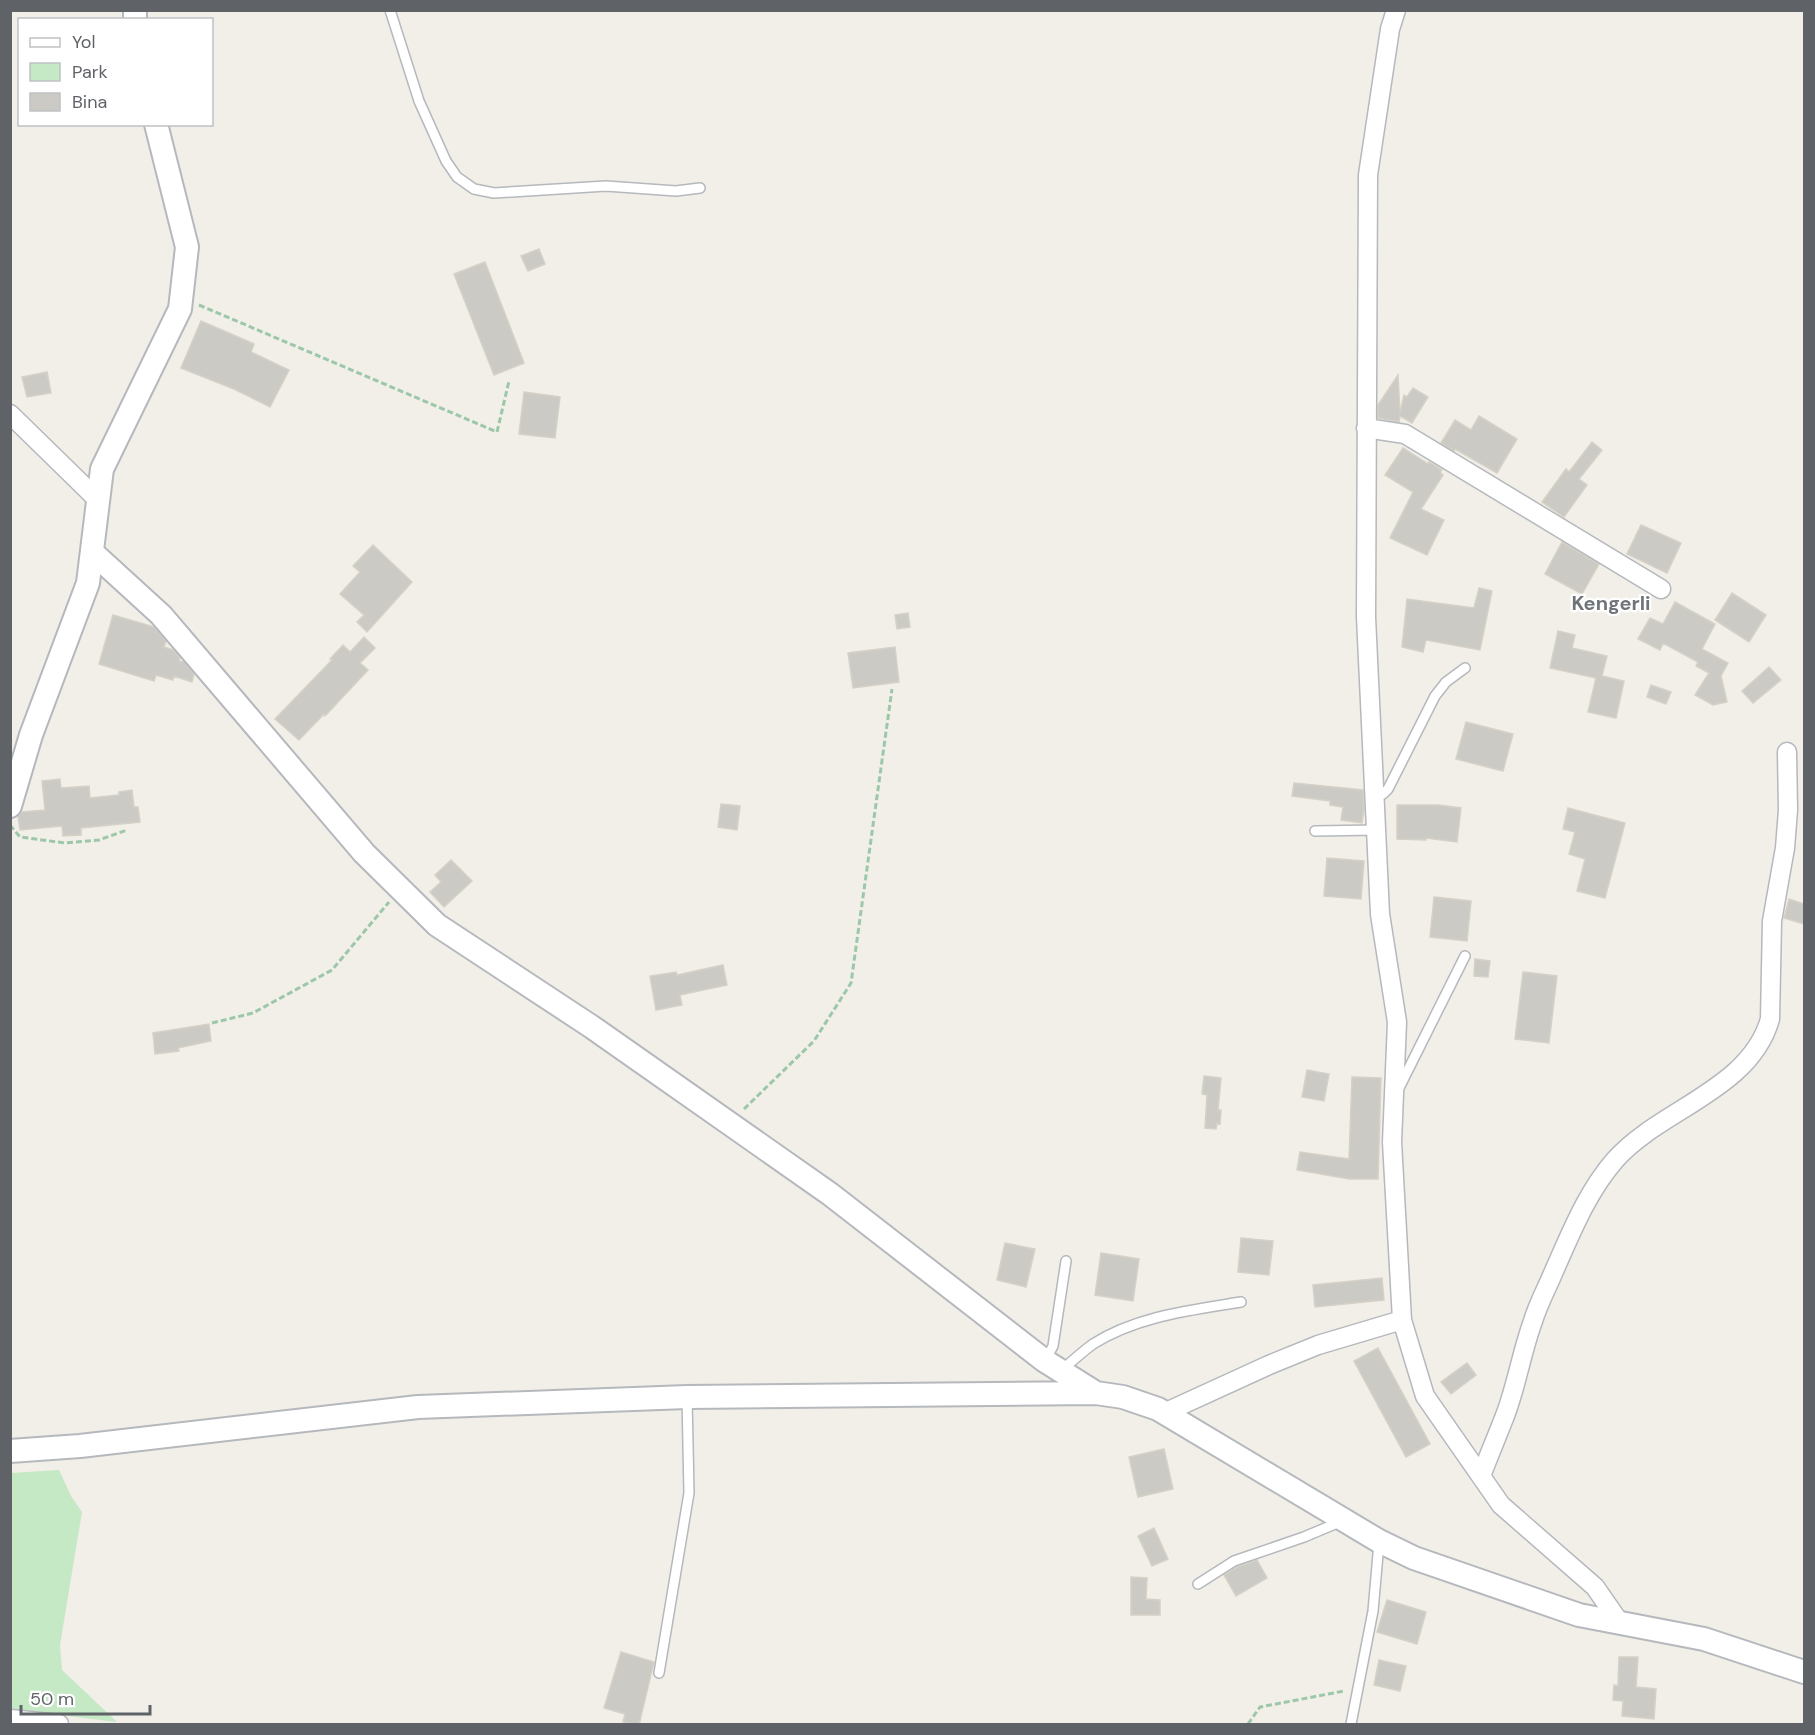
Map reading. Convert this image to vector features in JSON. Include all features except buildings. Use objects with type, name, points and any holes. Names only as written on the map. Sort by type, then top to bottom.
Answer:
[{"type":"street","points":[[1396,10],[1390,29],[1368,175],[1366,617],[1380,914],[1397,1022],[1392,1142],[1402,1320],[1425,1396],[1501,1505],[1595,1587],[1620,1623]]},
{"type":"street","points":[[10,806],[31,735],[88,583],[102,469],[180,309],[187,248],[156,126]]},
{"type":"street","points":[[10,414],[98,500]]},
{"type":"street","points":[[1366,428],[1405,434],[1661,590]]},
{"type":"street","points":[[92,552],[161,615],[364,853],[437,925],[592,1027],[830,1194],[1053,1366],[1095,1393]]},
{"type":"street","points":[[1481,1476],[1506,1412],[1533,1320],[1571,1231],[1592,1191],[1616,1159],[1660,1122],[1721,1085],[1766,1035],[1770,1019],[1772,921],[1785,848],[1788,810],[1787,752]]},
{"type":"street","points":[[1164,1413],[1318,1345],[1402,1320]]},
{"type":"street","points":[[10,1451],[80,1446],[418,1407],[687,1397],[1095,1393],[1123,1397],[1164,1413],[1379,1541],[1414,1558],[1568,1611],[1704,1639],[1804,1672]]},
{"type":"street","points":[[10,1719],[58,1725]]},
{"type":"lane","points":[[390,10],[419,101],[446,161],[457,177],[474,189],[494,193],[606,186],[676,191],[700,188]]},
{"type":"lane","points":[[1374,796],[1383,794],[1388,789],[1435,696],[1446,682],[1465,668]]},
{"type":"lane","points":[[1315,831],[1376,830]]},
{"type":"lane","points":[[1393,1100],[1465,956]]},
{"type":"lane","points":[[1066,1261],[1053,1346],[1053,1366],[1126,1329],[1174,1313],[1241,1302]]},
{"type":"lane","points":[[659,1673],[689,1493],[687,1397]]},
{"type":"lane","points":[[1198,1584],[1234,1562],[1340,1523],[1343,1519]]},
{"type":"lane","points":[[1351,1725],[1372,1611],[1379,1541]]},
{"type":"path","points":[[180,309],[197,304],[497,432],[509,381]]},
{"type":"path","points":[[729,1123],[814,1041],[851,983],[892,689]]},
{"type":"path","points":[[10,825],[20,837],[65,843],[99,840],[127,830]]},
{"type":"path","points":[[212,1023],[253,1013],[332,970],[400,888]]},
{"type":"path","points":[[1248,1725],[1260,1707],[1357,1689]]},
{"type":"green space","points":[[59,1470],[71,1496],[82,1512],[60,1645],[62,1670],[117,1722],[11,1709],[11,1473]]},
{"type":"district","name":"Kengerli","points":[[1611,603]]}]
